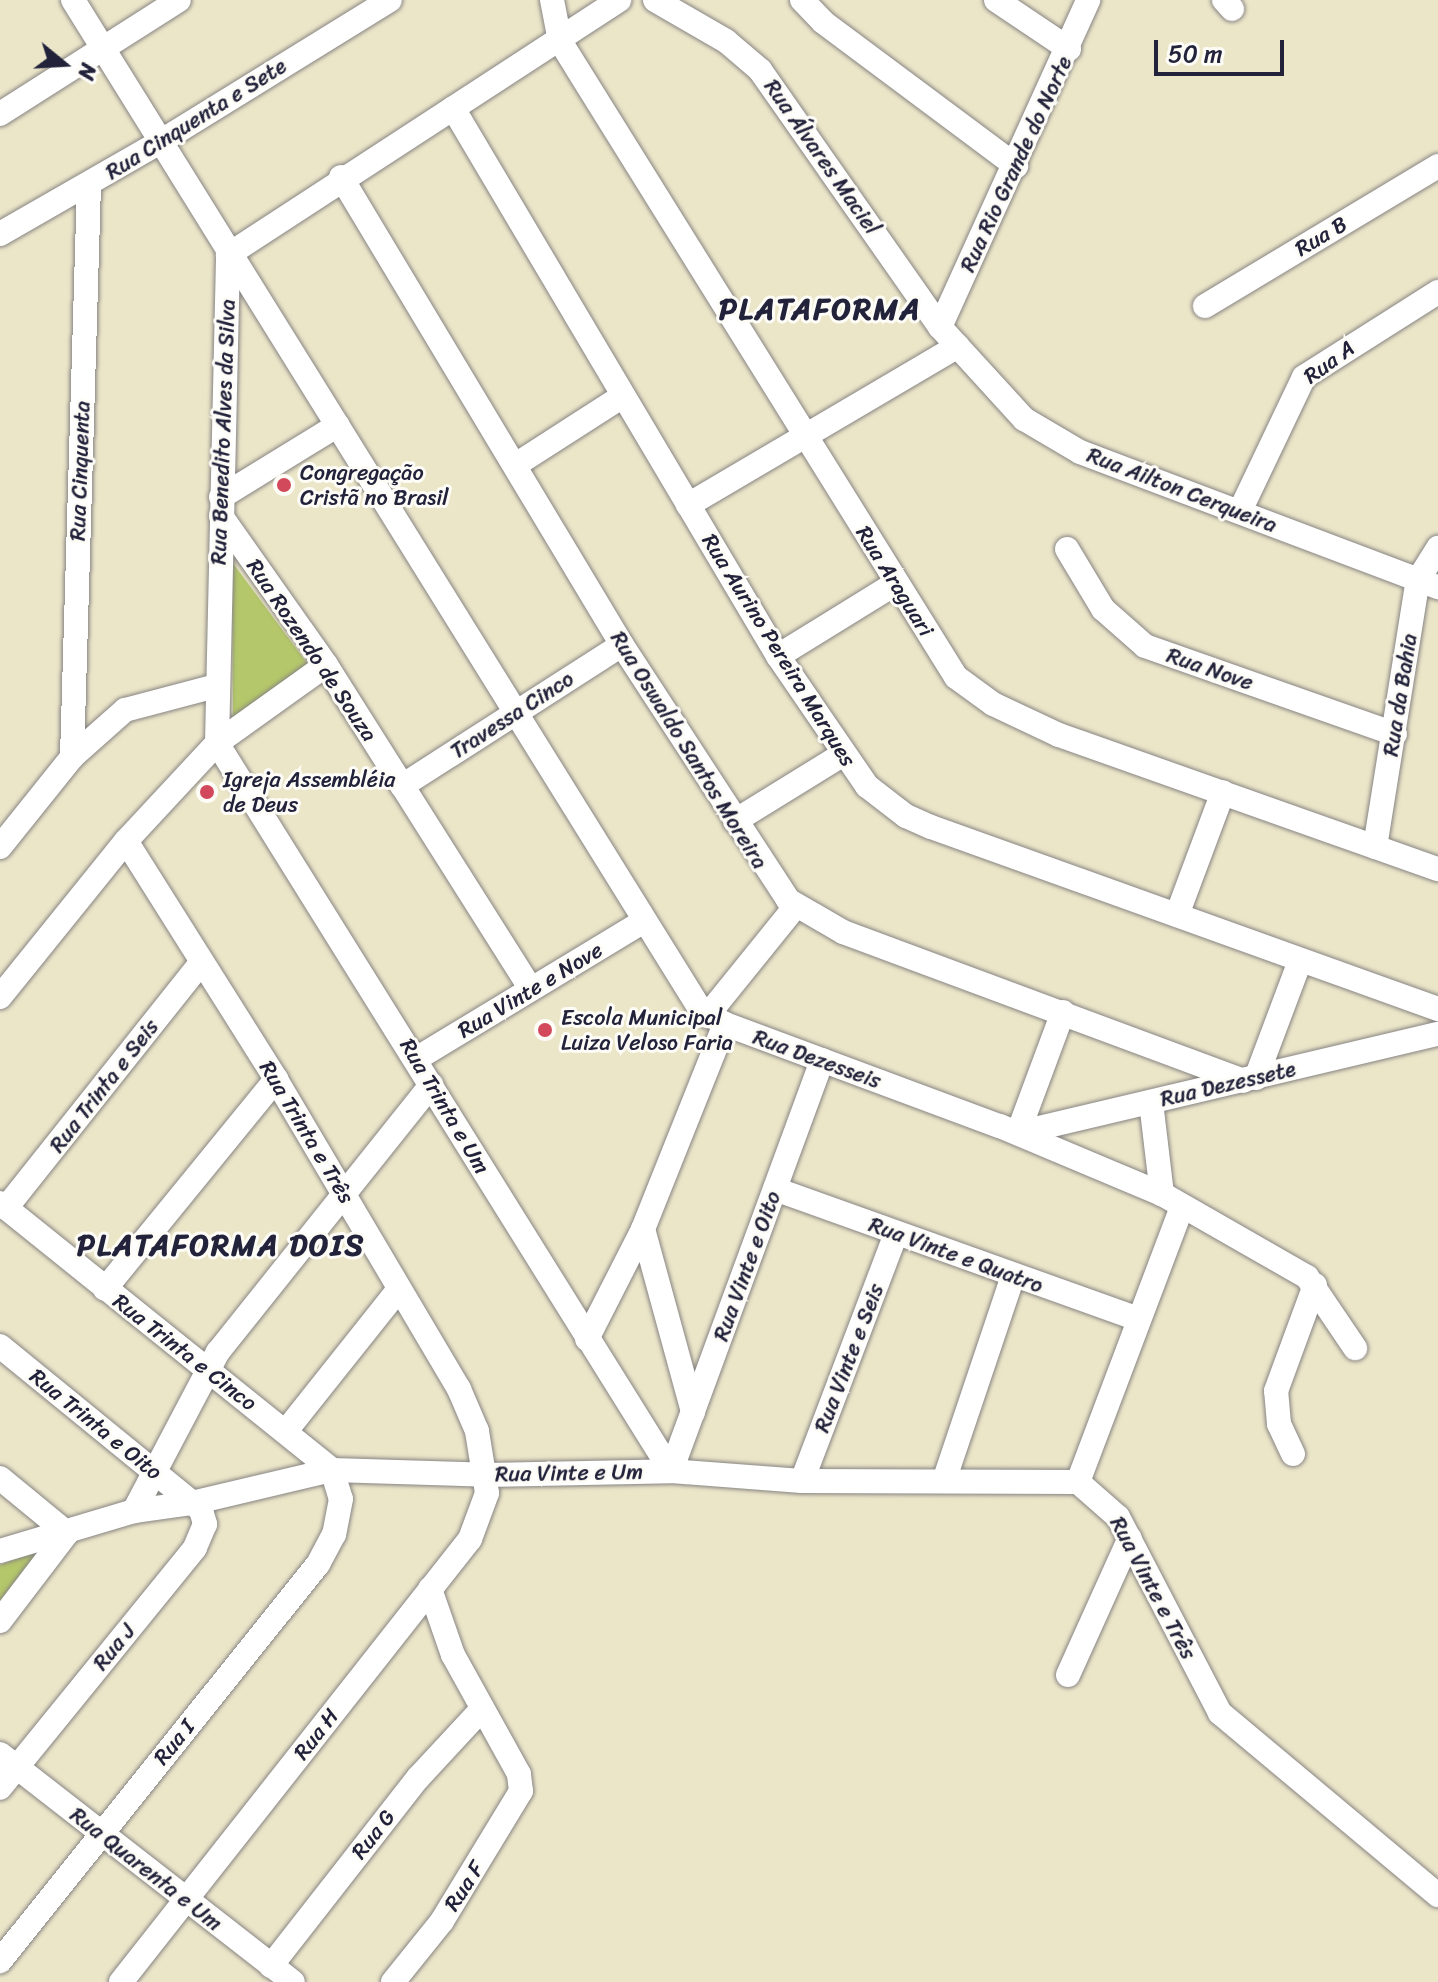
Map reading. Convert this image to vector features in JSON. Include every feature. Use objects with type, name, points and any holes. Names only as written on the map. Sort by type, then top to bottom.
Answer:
[{"type":"street","points":[[73,0],[688,995],[716,1020]]},
{"type":"street","points":[[0,114],[179,0]]},
{"type":"street","name":"Rua Cinquenta e Sete","points":[[0,234],[89,185],[390,0]]},
{"type":"street","points":[[552,0],[560,41]]},
{"type":"street","points":[[228,255],[341,177],[560,41],[619,0]]},
{"type":"street","name":"Rua Álvares Maciel","points":[[655,0],[726,41],[760,70],[940,327],[958,346]]},
{"type":"street","points":[[802,0],[832,29],[1016,166]]},
{"type":"street","points":[[996,0],[1069,49]]},
{"type":"street","name":"Rua Rio Grande do Norte","points":[[940,327],[1069,49],[1088,0]]},
{"type":"street","name":"Rua Araguari","points":[[560,41],[804,438],[956,677],[993,704],[1059,735],[1438,869]]},
{"type":"street","name":"Rua Aurino Pereira Marques","points":[[453,108],[778,656],[842,755],[867,786],[906,816],[1438,1009]]},
{"type":"street","name":"Rua B","points":[[1205,306],[1438,166]]},
{"type":"street","name":"Rua Oswaldo Santos Moreira","points":[[341,177],[517,464],[622,645],[769,877],[795,907],[843,932],[1249,1080]]},
{"type":"street","name":"Rua Cinquenta","points":[[72,757],[89,185]]},
{"type":"street","name":"Rua Benedito Alves da Silva","points":[[217,743],[228,255]]},
{"type":"street","name":"Rua A","points":[[1240,511],[1304,377],[1438,292]]},
{"type":"street","points":[[688,505],[958,346]]},
{"type":"street","name":"Rua Ailton Cerqueira","points":[[958,346],[1008,406],[1049,437],[1428,584]]},
{"type":"street","points":[[517,464],[623,396]]},
{"type":"street","points":[[221,506],[338,425]]},
{"type":"street","name":"Rua Rozendo de Souza","points":[[221,506],[326,665],[530,988]]},
{"type":"street","name":"Rua da Bahia","points":[[1375,847],[1395,734],[1438,548]]},
{"type":"street","name":"Rua Nove","points":[[1067,549],[1103,609],[1145,646],[1395,734]]},
{"type":"street","points":[[778,656],[896,583]]},
{"type":"street","name":"Travessa Cinco","points":[[402,786],[622,645]]},
{"type":"street","points":[[0,997],[126,841],[217,743],[326,665]]},
{"type":"street","points":[[0,847],[72,757],[125,710],[216,686]]},
{"type":"street","name":"Rua Trinta e Um","points":[[217,743],[671,1471]]},
{"type":"street","points":[[735,821],[842,755]]},
{"type":"street","points":[[1177,915],[1223,792]]},
{"type":"street","name":"Rua Trinta e Três","points":[[126,841],[276,1079],[470,1412],[487,1475]]},
{"type":"street","points":[[587,1339],[643,1229],[716,1020],[795,907]]},
{"type":"street","name":"Rua Vinte e Nove","points":[[416,1059],[644,921]]},
{"type":"street","points":[[1249,1080],[1300,961]]},
{"type":"street","name":"Rua Trinta e Seis","points":[[3,1206],[201,963]]},
{"type":"street","points":[[1018,1133],[1063,1012]]},
{"type":"street","name":"Rua Dezesseis","points":[[716,1020],[1018,1133],[1172,1200],[1315,1285],[1355,1348]]},
{"type":"street","name":"Rua Dezessete","points":[[1018,1133],[1438,1034]]},
{"type":"street","name":"Rua Vinte e Oito","points":[[671,1471],[822,1060]]},
{"type":"street","points":[[105,1289],[276,1079]]},
{"type":"street","points":[[134,1511],[208,1369],[431,1085]]},
{"type":"street","points":[[1078,1482],[1138,1319],[1172,1200],[1151,1102]]},
{"type":"street","name":"Rua Vinte e Quatro","points":[[775,1189],[1138,1319]]},
{"type":"street","name":"Rua Trinta e Cinco","points":[[3,1206],[332,1470]]},
{"type":"street","points":[[643,1229],[693,1412]]},
{"type":"street","name":"Rua Vinte e Seis","points":[[802,1481],[896,1234]]},
{"type":"street","points":[[945,1478],[1013,1276]]},
{"type":"street","points":[[1293,1454],[1279,1424],[1276,1391],[1315,1285]]},
{"type":"street","points":[[286,1431],[399,1289]]},
{"type":"street","name":"Rua Trinta e Oito","points":[[0,1346],[192,1503]]},
{"type":"street","name":"Rua Vinte e Um","points":[[0,1551],[134,1511],[192,1503],[332,1470],[487,1475],[671,1471],[802,1481],[945,1478],[1078,1482]]},
{"type":"street","name":"Rua I","points":[[0,1961],[318,1564],[339,1518],[341,1499],[332,1470]]},
{"type":"street","name":"Rua H","points":[[121,1982],[479,1523],[486,1505],[487,1475]]},
{"type":"street","points":[[0,1478],[67,1533],[0,1621]]},
{"type":"street","name":"Rua Vinte e Três","points":[[1078,1482],[1110,1507],[1130,1538],[1220,1713],[1438,1895]]},
{"type":"street","name":"Rua J","points":[[0,1788],[8,1760],[200,1540],[205,1517],[192,1503]]},
{"type":"street","points":[[1068,1675],[1130,1538]]},
{"type":"street","points":[[430,1589],[444,1634],[482,1709]]},
{"type":"street","name":"Rua F","points":[[393,1982],[491,1845],[515,1805],[522,1782],[482,1709]]},
{"type":"street","name":"Rua G","points":[[271,1966],[418,1778],[482,1709]]},
{"type":"street","name":"Rua Quarenta e Um","points":[[8,1760],[293,1982]]},
{"type":"green space","points":[[232,562],[310,667],[233,719]]},
{"type":"green space","points":[[40,1550],[0,1601],[0,1565]]},
{"type":"place","name":"Congregação Cristã no Brasil","points":[[284,485]]},
{"type":"place","name":"Igreja Assembléia de Deus","points":[[207,792]]},
{"type":"place","name":"Escola Municipal Luiza Veloso Faria","points":[[545,1030]]},
{"type":"district","name":"PLATAFORMA","points":[[820,309]]},
{"type":"district","name":"PLATAFORMA DOIS","points":[[221,1245]]}]
